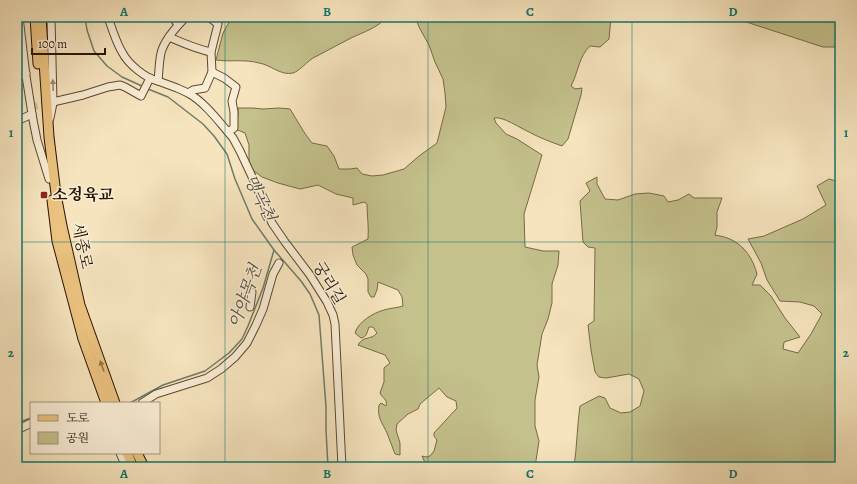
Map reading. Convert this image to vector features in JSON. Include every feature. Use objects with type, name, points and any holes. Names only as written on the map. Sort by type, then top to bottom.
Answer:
[{"type":"main road","name":"세종로","points":[[35,17],[41,114],[57,241],[83,340],[106,402]]},
{"type":"main road","name":"세종로","points":[[41,17],[48,124],[62,226],[80,305],[115,402]]},
{"type":"main road","points":[[127,454],[133,467]]},
{"type":"main road","points":[[138,454],[144,467]]},
{"type":"street","points":[[19,17],[32,117],[37,140],[49,179]]},
{"type":"street","points":[[48,124],[53,102],[50,17]]},
{"type":"street","name":"궁리길","points":[[108,17],[122,52],[128,61],[150,78],[194,96],[209,110],[233,138],[255,183],[272,223],[284,242],[310,275],[327,302],[335,324],[342,467]]},
{"type":"street","points":[[172,17],[178,25]]},
{"type":"street","points":[[158,81],[161,52],[169,37],[186,17]]},
{"type":"street","points":[[188,93],[193,90],[205,88],[212,72],[211,52],[218,24],[210,17]]},
{"type":"street","points":[[169,37],[193,47],[211,52]]},
{"type":"street","points":[[212,72],[224,78],[236,87],[232,101],[234,128],[228,132]]},
{"type":"street","points":[[17,77],[26,73]]},
{"type":"street","points":[[53,102],[120,85],[141,96],[150,78]]},
{"type":"street","points":[[17,121],[32,117]]},
{"type":"street","points":[[144,402],[156,394],[207,378],[235,357],[247,343],[263,308],[273,274],[279,263]]},
{"type":"street","points":[[252,292],[250,305],[263,308]]},
{"type":"street","points":[[17,430],[30,424]]},
{"type":"street","points":[[120,454],[126,467]]},
{"type":"green space","points":[[232,17],[387,17],[375,27],[315,57],[296,72],[289,74],[254,62],[216,60],[223,33]]},
{"type":"green space","points":[[415,17],[611,17],[609,39],[600,47],[590,46],[586,50],[571,86],[575,89],[582,88],[581,95],[568,139],[562,146],[537,136],[507,120],[494,118],[496,123],[506,134],[517,139],[542,155],[524,214],[525,247],[543,251],[559,251],[558,265],[552,284],[552,303],[542,334],[537,365],[539,377],[535,400],[535,426],[539,441],[535,467],[427,467],[422,456],[430,456],[434,451],[437,440],[434,433],[457,408],[456,401],[447,397],[439,388],[420,404],[418,409],[408,414],[397,424],[396,430],[400,443],[400,455],[395,454],[380,420],[379,413],[379,405],[381,403],[386,406],[386,400],[380,393],[384,382],[384,368],[390,363],[385,355],[358,345],[363,340],[372,337],[377,333],[373,327],[369,327],[364,337],[361,338],[355,333],[359,325],[375,313],[403,306],[402,297],[398,290],[378,282],[374,297],[371,297],[368,292],[368,279],[366,274],[357,265],[353,255],[352,247],[368,239],[367,204],[364,202],[353,205],[353,198],[336,194],[318,185],[300,189],[262,177],[249,165],[249,145],[245,133],[235,129],[238,108],[290,109],[312,143],[327,146],[334,156],[339,169],[357,168],[362,174],[372,176],[383,175],[404,169],[437,143],[446,107],[443,79],[429,45]]},
{"type":"green space","points":[[734,17],[839,17],[840,47],[823,47]]},
{"type":"green space","points":[[597,177],[597,184],[605,199],[618,200],[635,194],[649,193],[664,196],[668,202],[678,200],[689,194],[694,198],[722,198],[717,212],[717,227],[715,235],[735,242],[748,254],[757,274],[752,285],[760,285],[771,296],[785,318],[800,337],[784,342],[783,349],[798,353],[822,314],[814,306],[800,302],[780,301],[767,280],[761,263],[748,239],[764,236],[803,219],[826,205],[817,186],[829,179],[840,182],[840,467],[797,467],[796,463],[789,464],[787,467],[574,467],[580,406],[599,396],[605,398],[610,408],[621,413],[630,412],[640,406],[644,391],[639,379],[629,374],[606,378],[599,377],[595,372],[588,325],[594,321],[595,248],[588,247],[583,242],[580,201],[590,191],[586,183]]},
{"type":"waterway","name":"맹곡천","points":[[85,17],[87,30],[94,51],[107,66],[122,77],[142,86]]},
{"type":"waterway","name":"맹곡천","points":[[148,89],[168,97],[203,124],[214,136],[227,154],[235,179],[252,219],[274,250],[301,281],[310,294],[319,315],[326,407],[328,467]]},
{"type":"waterway","name":"아야목천","points":[[132,402],[163,385],[205,371],[229,353],[242,339],[248,326],[263,288],[274,250]]},
{"type":"waterway","name":"아야목천","points":[[17,423],[30,418]]},
{"type":"tunnel","points":[[31,107],[51,103]]},
{"type":"place","name":"소정육교","points":[[44,195]]}]
